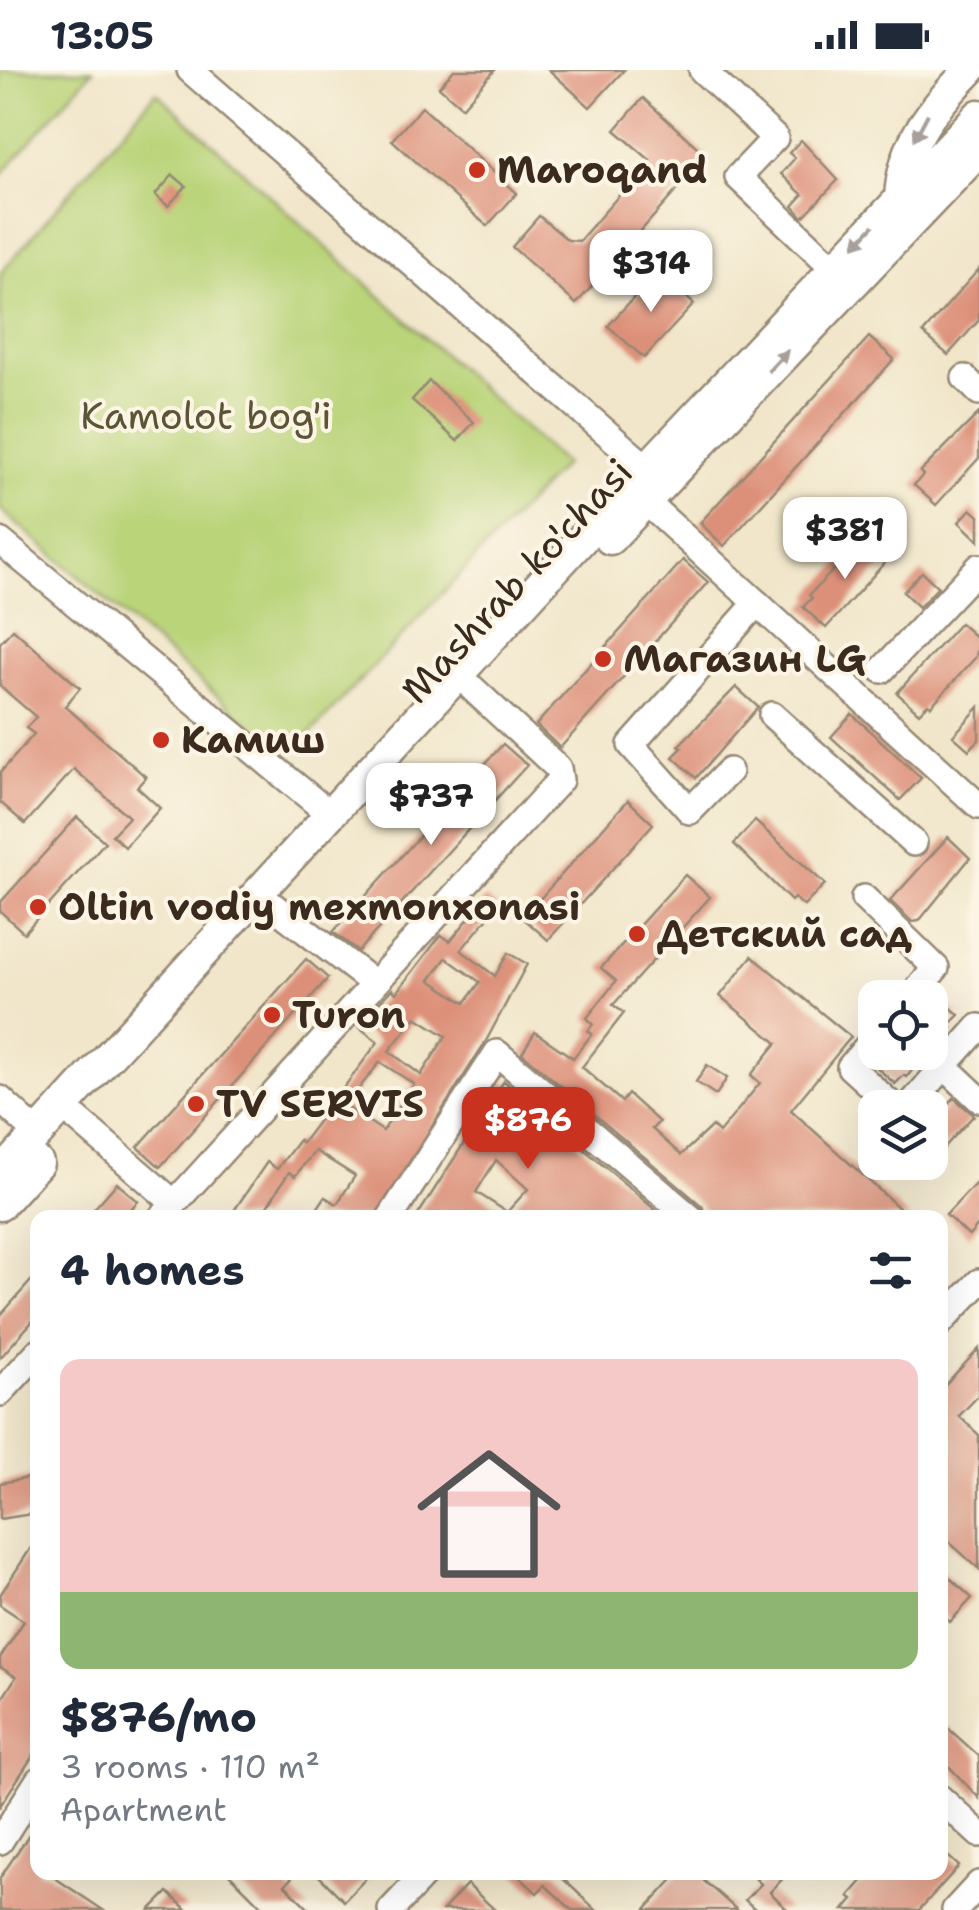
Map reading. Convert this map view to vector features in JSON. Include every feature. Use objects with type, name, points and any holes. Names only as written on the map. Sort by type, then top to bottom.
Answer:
[{"type":"main road","points":[[900,198],[907,154],[922,124],[970,70]]},
{"type":"main road","name":"Mashrab ko'chasi","points":[[0,1205],[77,1119],[148,1027],[330,816],[646,468],[979,115]]},
{"type":"main road","name":"Mashrab ko'chasi","points":[[0,1175],[272,905],[645,501],[979,151]]},
{"type":"street","name":"Mashrab ko'chasi","points":[[190,70],[646,468]]},
{"type":"street","points":[[702,70],[776,138],[738,178],[834,268]]},
{"type":"street","points":[[645,501],[979,806]]},
{"type":"street","points":[[0,541],[330,816]]},
{"type":"street","points":[[882,670],[979,567]]},
{"type":"street","points":[[729,772],[690,811],[631,745],[758,603]]},
{"type":"street","points":[[77,1119],[168,1210],[560,780],[558,768],[472,688]]},
{"type":"street","points":[[772,715],[914,843]]},
{"type":"street","points":[[864,898],[936,968],[926,980]]},
{"type":"street","points":[[272,905],[372,982]]},
{"type":"street","points":[[948,1062],[979,1027]]},
{"type":"street","points":[[395,1210],[500,1049],[682,1210]]},
{"type":"street","points":[[858,1057],[850,1067],[875,1090]]},
{"type":"street","points":[[923,1090],[941,1070]]},
{"type":"street","points":[[948,1070],[979,1099]]},
{"type":"street","points":[[0,1099],[38,1134]]},
{"type":"street","points":[[948,1315],[979,1282]]},
{"type":"street","points":[[0,1393],[30,1361]]},
{"type":"street","points":[[0,1841],[30,1794]]},
{"type":"street","points":[[948,1805],[979,1834]]},
{"type":"street","points":[[391,1910],[419,1880]]},
{"type":"street","points":[[955,1910],[979,1884]]},
{"type":"green space","points":[[0,70],[93,70],[0,176]]},
{"type":"green space","name":"Kamolot bog'i","points":[[156,92],[564,464],[288,757],[0,509],[0,274]]},
{"type":"building","points":[[454,70],[495,70],[462,107],[439,87]]},
{"type":"building","points":[[549,70],[624,70],[590,107]]},
{"type":"building","points":[[643,98],[707,156],[576,304],[512,247],[539,216],[568,240],[579,241],[650,160],[615,130]]},
{"type":"building","points":[[422,107],[517,193],[487,226],[392,140]]},
{"type":"building","points":[[801,140],[838,180],[803,217],[793,206],[803,195],[781,174],[795,158],[789,153]]},
{"type":"building","points":[[173,175],[186,186],[168,206],[155,195]]},
{"type":"building","points":[[979,269],[979,320],[948,355],[923,333]]},
{"type":"building","points":[[658,271],[694,304],[644,358],[608,326]]},
{"type":"building","points":[[869,337],[894,359],[724,546],[700,523]]},
{"type":"building","points":[[429,381],[474,422],[457,441],[412,400]]},
{"type":"building","points":[[979,413],[979,458],[936,505],[914,485],[923,475],[920,472]]},
{"type":"building","points":[[971,509],[979,516],[979,541],[959,522]]},
{"type":"building","points":[[866,537],[889,558],[826,628],[803,607],[812,598],[809,595]]},
{"type":"building","points":[[683,560],[708,582],[560,748],[536,725]]},
{"type":"building","points":[[922,572],[938,587],[919,607],[903,592]]},
{"type":"building","points":[[960,623],[979,640],[976,657],[931,706],[928,704],[919,713],[897,693]]},
{"type":"building","points":[[13,629],[80,688],[65,706],[146,777],[137,787],[160,808],[125,847],[112,835],[129,817],[74,769],[25,824],[0,802],[0,773],[34,734],[26,728],[36,717],[0,686],[0,643]]},
{"type":"building","points":[[736,687],[758,707],[696,778],[673,757],[682,748],[679,745]]},
{"type":"building","points":[[979,707],[979,740],[969,750],[953,736]]},
{"type":"building","points":[[852,714],[921,778],[900,800],[831,737]]},
{"type":"building","points":[[503,744],[527,765],[358,951],[333,932]]},
{"type":"building","points":[[628,800],[653,824],[548,940],[523,918]]},
{"type":"building","points":[[77,817],[105,842],[24,933],[0,911],[0,903]]},
{"type":"building","points":[[755,821],[825,884],[804,906],[794,898],[791,901],[734,844]]},
{"type":"building","points":[[948,837],[970,858],[919,921],[912,922],[890,901]]},
{"type":"building","points":[[685,875],[710,897],[613,1005],[624,1013],[582,1067],[622,1102],[628,1094],[659,1122],[652,1129],[681,1155],[712,1126],[719,1133],[760,1083],[751,1075],[777,1043],[720,996],[752,956],[851,1037],[791,1110],[858,1171],[858,1180],[868,1180],[901,1210],[704,1210],[522,1053],[535,1032],[573,1058],[592,1034],[588,1031],[593,1024],[587,1018],[616,981],[601,968]]},
{"type":"building","points":[[486,898],[497,907],[461,950],[495,976],[508,953],[527,964],[486,1041],[379,1210],[316,1210],[325,1197],[337,1204],[355,1176],[315,1151],[295,1176],[289,1172],[265,1210],[234,1210],[267,1162],[277,1169],[299,1140],[302,1143],[378,1042],[359,1027],[392,989],[396,993],[441,935],[450,941]],"holes":[[[446,958],[480,982],[465,1003],[430,980]],[[416,1017],[446,1036],[421,1075],[389,1051]],[[380,1062],[414,1084],[383,1131],[345,1106]]]},
{"type":"building","points":[[306,959],[328,978],[160,1167],[138,1147]]},
{"type":"building","points":[[948,1005],[959,1015],[949,1025],[952,1028],[948,1031]]},
{"type":"building","points":[[707,1065],[727,1078],[716,1095],[696,1082]]},
{"type":"building","points":[[880,1070],[912,1070],[907,1077],[904,1075],[895,1084]]},
{"type":"building","points":[[504,1081],[656,1210],[509,1210],[528,1189],[496,1160],[476,1192],[504,1210],[421,1210]]},
{"type":"building","points":[[954,1098],[974,1115],[948,1143],[948,1104]]},
{"type":"building","points":[[979,1180],[979,1224],[969,1236],[948,1213]]},
{"type":"building","points":[[117,1183],[138,1201],[130,1210],[93,1210]]},
{"type":"building","points":[[30,1282],[30,1324],[0,1358],[0,1316]]},
{"type":"building","points":[[979,1349],[979,1395],[959,1416],[979,1435],[979,1569],[948,1541],[948,1382]]},
{"type":"building","points":[[30,1478],[30,1514],[0,1519],[0,1483]]},
{"type":"building","points":[[30,1549],[30,1760],[0,1806],[0,1702],[16,1677],[0,1667],[0,1658],[24,1621],[0,1605],[0,1595]]},
{"type":"building","points":[[948,1576],[972,1598],[948,1620]]},
{"type":"building","points":[[948,1728],[979,1756],[979,1798],[948,1765]]},
{"type":"building","points":[[30,1833],[30,1880],[58,1880],[103,1910],[0,1910],[0,1878]]},
{"type":"building","points":[[948,1856],[959,1866],[948,1878]]},
{"type":"building","points":[[235,1880],[290,1880],[285,1885],[310,1910],[265,1910]]},
{"type":"building","points":[[323,1880],[364,1880],[344,1901]]},
{"type":"building","points":[[523,1880],[564,1880],[596,1910],[572,1910],[545,1885],[537,1893]]},
{"type":"building","points":[[673,1880],[705,1880],[737,1910],[645,1910]]},
{"type":"building","points":[[757,1880],[781,1880],[770,1892],[788,1910],[756,1910],[745,1900],[761,1884]]},
{"type":"building","points":[[863,1880],[946,1880],[919,1910],[844,1910],[853,1899],[849,1896]]},
{"type":"building","points":[[467,1884],[495,1910],[443,1910]]},
{"type":"building","points":[[168,1892],[187,1910],[150,1910]]},
{"type":"place","name":"Maroqand","points":[[477,170]]},
{"type":"place","name":"Магазин LG","points":[[603,659]]},
{"type":"place","name":"Камиш","points":[[161,740]]},
{"type":"place","name":"Oltin vodiy mexmonxonasi","points":[[38,907]]},
{"type":"place","name":"Детский сад","points":[[637,934]]},
{"type":"place","name":"Turon","points":[[272,1015]]},
{"type":"place","name":"TV SERVIS","points":[[196,1104]]}]
